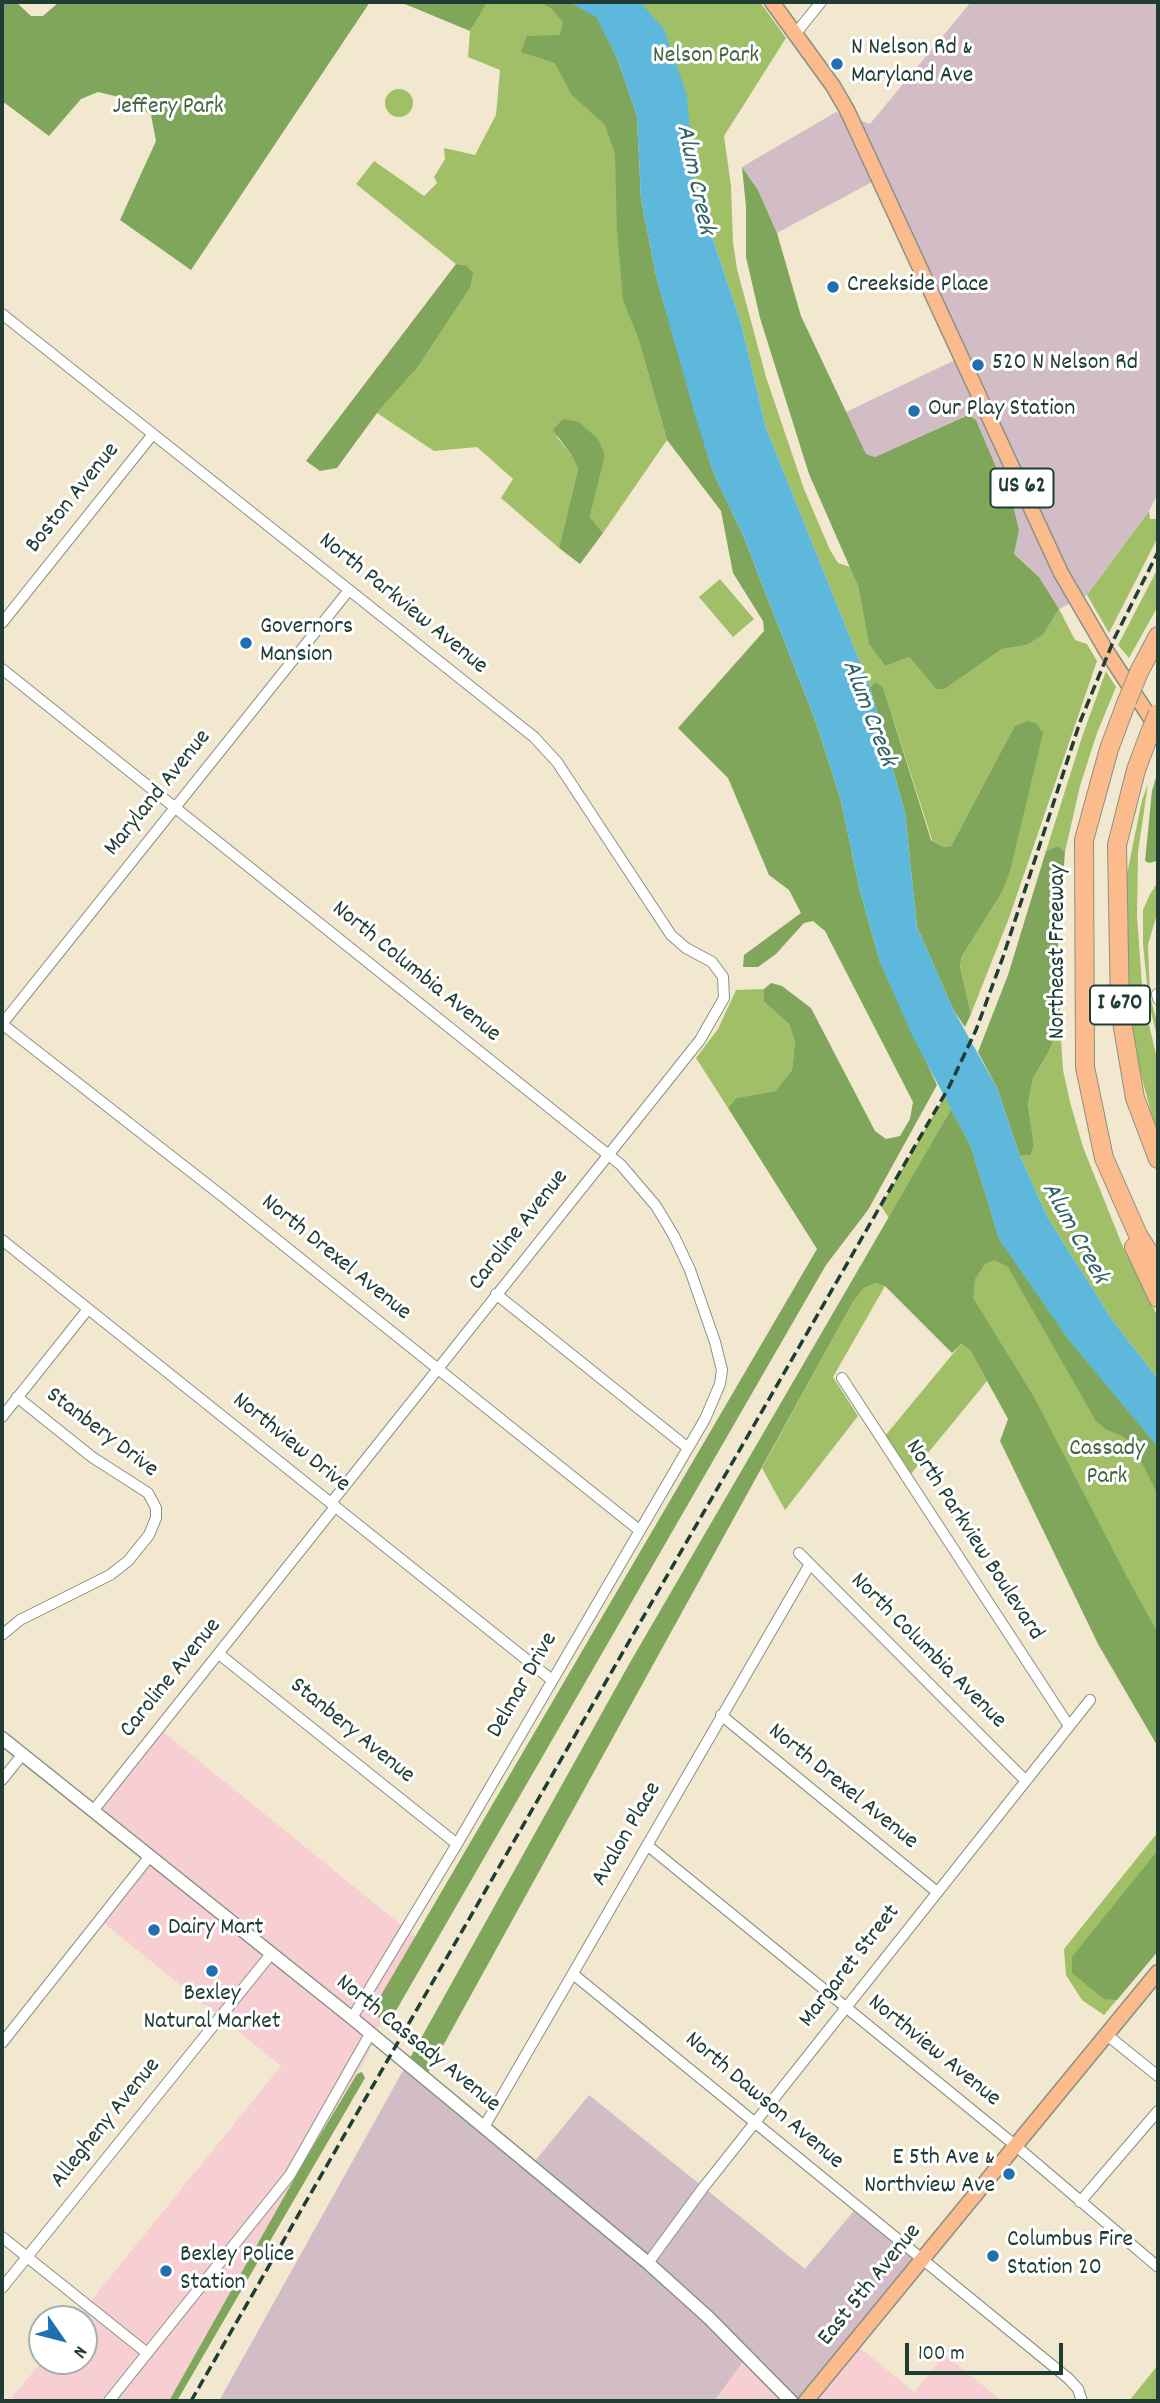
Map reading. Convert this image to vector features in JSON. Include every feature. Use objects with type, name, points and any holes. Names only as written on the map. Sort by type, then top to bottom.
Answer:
[{"type":"highway","name":"Northeast Freeway","points":[[1158,636],[1139,672],[1109,749],[1084,840],[1085,1067],[1104,1158],[1138,1235],[1158,1267]]},
{"type":"highway","name":"I 670","points":[[1158,713],[1154,732],[1136,770],[1117,845],[1120,1010],[1135,1098],[1158,1159]]},
{"type":"highway","points":[[1111,1173],[1133,1243],[1158,1298]]},
{"type":"main road","name":"US 62","points":[[772,2],[847,110],[1061,573],[1154,732]]},
{"type":"main road","name":"East 5th Avenue","points":[[806,2401],[1158,1972]]},
{"type":"street","points":[[796,33],[821,2]]},
{"type":"street","name":"North Parkview Avenue","points":[[2,314],[497,707],[549,752],[671,935],[691,952],[712,962],[723,977]]},
{"type":"street","name":"Boston Avenue","points":[[2,623],[153,434]]},
{"type":"street","name":"Maryland Avenue","points":[[2,1024],[349,590]]},
{"type":"street","name":"North Columbia Avenue","points":[[2,669],[608,1154],[656,1206],[674,1236],[690,1270],[722,1370]]},
{"type":"street","name":"Caroline Avenue","points":[[93,1811],[219,1654],[496,1294],[700,1040],[724,998],[723,977]]},
{"type":"street","name":"North Drexel Avenue","points":[[2,1024],[639,1530]]},
{"type":"street","name":"Northview Drive","points":[[2,1240],[552,1680]]},
{"type":"street","points":[[496,1294],[688,1448]]},
{"type":"street","points":[[2,1417],[88,1309]]},
{"type":"street","name":"Delmar Drive","points":[[352,2018],[688,1448],[715,1396],[722,1370]]},
{"type":"street","name":"North Parkview Boulevard","points":[[842,1378],[1069,1726]]},
{"type":"street","name":"Stanbery Drive","points":[[2,1635],[20,1620],[110,1575],[128,1561],[149,1535],[156,1518],[156,1508],[148,1493],[92,1457],[18,1397]]},
{"type":"street","name":"North Columbia Avenue","points":[[799,1553],[1026,1781]]},
{"type":"street","name":"Avalon Place","points":[[484,2127],[810,1564]]},
{"type":"street","name":"Stanbery Avenue","points":[[219,1654],[457,1843]]},
{"type":"street","name":"Margaret Street","points":[[648,2263],[703,2188],[1090,1700]]},
{"type":"street","name":"North Drexel Avenue","points":[[721,1715],[937,1892]]},
{"type":"street","name":"North Cassady Avenue","points":[[2,1738],[352,2018],[648,2263],[709,2318],[791,2401]]},
{"type":"street","points":[[2,1780],[22,1755]]},
{"type":"street","name":"Northview Avenue","points":[[647,1845],[1016,2146],[1158,2267]]},
{"type":"street","points":[[2,2043],[150,1856]]},
{"type":"street","name":"Allegheny Avenue","points":[[2,2288],[271,1954]]},
{"type":"street","name":"North Dawson Avenue","points":[[573,1974],[1069,2379],[1078,2389],[1082,2401]]},
{"type":"street","points":[[109,2401],[289,2175],[370,2034]]},
{"type":"street","points":[[1107,2035],[1158,2076]]},
{"type":"street","points":[[1080,2202],[1158,2111]]},
{"type":"street","points":[[2,2237],[147,2353]]},
{"type":"shaded area","points":[[971,2],[1158,2],[1158,494],[1149,511],[1087,595],[1059,609],[1039,577],[1014,554],[1019,530],[1014,509],[976,420],[967,415],[875,457],[866,454],[846,412],[955,360],[874,181],[777,233],[758,190],[742,167],[836,112],[870,124]]},
{"type":"shaded area","points":[[161,1730],[416,1937],[377,2002],[375,2014],[382,2020],[366,2058],[302,2165],[169,2401],[9,2401],[30,2375],[98,2375],[98,2305],[87,2305],[281,2066],[100,1920],[150,1858],[94,1812]]},
{"type":"shaded area","points":[[410,2058],[535,2161],[589,2095],[805,2269],[858,2206],[923,2261],[806,2401],[795,2401],[745,2359],[714,2401],[219,2401]]},
{"type":"shaded area","points":[[853,2342],[914,2392],[945,2354],[1002,2401],[806,2401]]},
{"type":"shaded area","points":[[745,2359],[795,2401],[714,2401]]},
{"type":"green space","name":"Jeffery Park","points":[[2,2],[16,2],[31,16],[43,16],[59,2],[370,2],[191,270],[120,220],[156,141],[151,115],[127,99],[98,92],[81,99],[49,136],[2,101]]},
{"type":"green space","points":[[400,2],[487,2],[470,31]]},
{"type":"green space","points":[[404,2],[570,2],[617,58],[628,312],[667,440],[603,533],[590,517],[605,454],[556,436],[572,456],[578,469],[559,548],[501,498],[513,479],[477,447],[434,451],[377,413],[418,367],[470,288],[466,265],[456,264],[356,184],[374,161],[424,196],[437,183],[434,177],[445,159],[444,148],[475,155],[496,115],[500,70],[468,57],[470,31],[473,26]]},
{"type":"green space","points":[[540,2],[570,2],[597,17],[617,58],[637,116],[641,199],[657,280],[713,472],[743,535],[817,725],[841,801],[860,891],[880,962],[937,1085],[868,1210],[826,1265],[390,2021],[382,2020],[375,2014],[377,2002],[817,1249],[728,1108],[736,1098],[775,1091],[792,1070],[795,1042],[789,1024],[764,1002],[764,989],[771,983],[782,986],[811,1008],[875,1131],[886,1139],[900,1136],[910,1119],[913,1102],[825,931],[813,921],[804,923],[776,954],[758,967],[743,967],[744,955],[801,913],[789,890],[769,875],[728,778],[678,728],[764,631],[763,621],[733,573],[721,511],[667,440],[639,341],[623,300],[617,231],[615,154],[605,125],[571,94],[555,63],[521,52],[527,36],[560,35],[563,22],[551,8]]},
{"type":"green space","name":"Nelson Park","points":[[628,2],[760,2],[786,38],[724,136],[731,186],[733,243],[737,269],[766,377],[804,489],[830,550],[838,563],[850,567],[858,586],[869,643],[884,665],[909,657],[936,689],[945,689],[1002,649],[1027,645],[1043,635],[1059,609],[1075,640],[1087,644],[1097,661],[1009,918],[971,1014],[960,966],[962,956],[1001,894],[1014,727],[951,846],[944,847],[932,840],[883,687],[876,682],[870,687],[766,428],[741,323],[694,183]]},
{"type":"green space","points":[[399,89],[409,93],[413,103],[409,113],[399,117],[389,113],[385,103],[389,93]]},
{"type":"green space","points":[[742,167],[758,190],[777,233],[801,316],[866,454],[875,457],[968,415],[976,420],[1014,509],[1019,530],[1014,554],[1039,577],[1059,609],[1043,635],[1027,645],[1002,649],[945,689],[936,689],[909,657],[885,666],[869,644],[858,586],[809,474],[760,318],[746,257],[746,207]]},
{"type":"green space","points":[[456,264],[466,265],[473,273],[470,288],[418,367],[377,413],[337,468],[320,471],[306,461]]},
{"type":"green space","points":[[563,419],[579,422],[598,439],[605,455],[590,517],[603,533],[580,564],[559,548],[578,469],[553,430]]},
{"type":"green space","points":[[1149,511],[1150,519],[1158,519],[1158,537],[1109,633],[1087,595]]},
{"type":"green space","points":[[1158,568],[1158,606],[1129,658],[1118,645]]},
{"type":"green space","points":[[720,579],[754,619],[733,637],[699,597]]},
{"type":"green space","points":[[1106,671],[1116,687],[1097,733],[1080,786],[1065,852],[1058,846],[1046,851],[1083,734]]},
{"type":"green space","points":[[876,682],[883,687],[931,840],[944,847],[951,846],[1014,727],[1027,721],[1036,723],[1043,733],[1010,871],[1001,894],[962,956],[960,966],[971,1014],[965,1027],[954,1011],[917,927],[905,813],[870,687]]},
{"type":"green space","points":[[1158,770],[1158,858],[1149,863],[1145,861],[1152,791]]},
{"type":"green space","points":[[1148,784],[1138,852],[1137,916],[1143,999],[1158,1063],[1158,1139],[1134,1048],[1128,1006],[1126,879],[1142,800]]},
{"type":"green space","points":[[1058,846],[1065,852],[1058,942],[1060,1025],[1033,1078],[1028,1105],[1034,1145],[1031,1155],[1020,1156],[997,1088],[978,1052],[1008,975],[1046,851]]},
{"type":"green space","points":[[1158,882],[1158,910],[1148,945],[1150,996],[1158,1026],[1158,1040],[1149,1004],[1143,944],[1143,910]]},
{"type":"green space","points":[[764,989],[764,1002],[789,1024],[795,1042],[792,1070],[775,1091],[736,1098],[728,1108],[696,1058],[718,1029],[736,990]]},
{"type":"green space","points":[[1060,1025],[1063,1070],[1083,1147],[1123,1247],[1158,1317],[1158,1379],[1113,1321],[1048,1218],[1020,1156],[1031,1155],[1034,1145],[1028,1105],[1033,1078]]},
{"type":"green space","name":"Cassady Park","points":[[945,1095],[971,1147],[999,1239],[1158,1447],[1158,1650],[1012,1405],[881,1206]]},
{"type":"green space","points":[[951,1110],[971,1147],[999,1239],[1068,1339],[1158,1447],[1158,1495],[1134,1447],[1124,1437],[1105,1429],[1096,1421],[1008,1267],[995,1260],[985,1264],[975,1279],[973,1298],[1034,1397],[1158,1633],[1158,1747],[1098,1644],[1000,1441],[1008,1419],[970,1350],[961,1344],[952,1353],[885,1286],[876,1283],[864,1288],[853,1302],[428,2073],[410,2058],[628,1666]]},
{"type":"green space","points":[[876,1283],[885,1286],[833,1377],[858,1416],[785,1510],[762,1468],[853,1302],[864,1288]]},
{"type":"green space","points":[[961,1344],[970,1350],[987,1381],[910,1475],[885,1436]]},
{"type":"green space","points":[[1158,1832],[1158,1951],[1104,2015],[1082,2000],[1066,1975],[1064,1949]]},
{"type":"green space","points":[[1158,1850],[1158,1951],[1117,2000],[1104,1999],[1072,1973],[1072,1957]]},
{"type":"green space","points":[[362,2072],[365,2078],[177,2401],[169,2401],[302,2165],[357,2074]]},
{"type":"green space","points":[[1158,2365],[1158,2401],[1129,2401]]},
{"type":"water","name":"Alum Creek","points":[[570,2],[640,2],[664,29],[687,95],[694,183],[741,323],[766,428],[870,687],[905,813],[917,927],[954,1011],[997,1088],[1020,1156],[1048,1218],[1113,1321],[1158,1379],[1158,1447],[1068,1339],[999,1239],[971,1147],[912,1035],[880,962],[860,891],[841,801],[817,725],[743,535],[713,472],[696,419],[657,280],[641,199],[637,116],[617,58],[597,18]]},
{"type":"railway","points":[[191,2401],[949,1087],[976,1030],[1003,957],[1080,722],[1115,637],[1158,552]]},
{"type":"place","name":"N Nelson Rd & Maryland Ave","points":[[837,64]]},
{"type":"place","name":"Creekside Place","points":[[833,287]]},
{"type":"place","name":"520 N Nelson Rd","points":[[978,365]]},
{"type":"place","name":"Our Play Station","points":[[914,411]]},
{"type":"place","name":"Governors Mansion","points":[[246,643]]},
{"type":"place","name":"Dairy Mart","points":[[154,1930]]},
{"type":"place","name":"Bexley Natural Market","points":[[212,1971]]},
{"type":"place","name":"E 5th Ave & Northview Ave","points":[[1009,2174]]},
{"type":"place","name":"Columbus Fire Station 20","points":[[993,2256]]},
{"type":"place","name":"Bexley Police Station","points":[[166,2271]]}]
